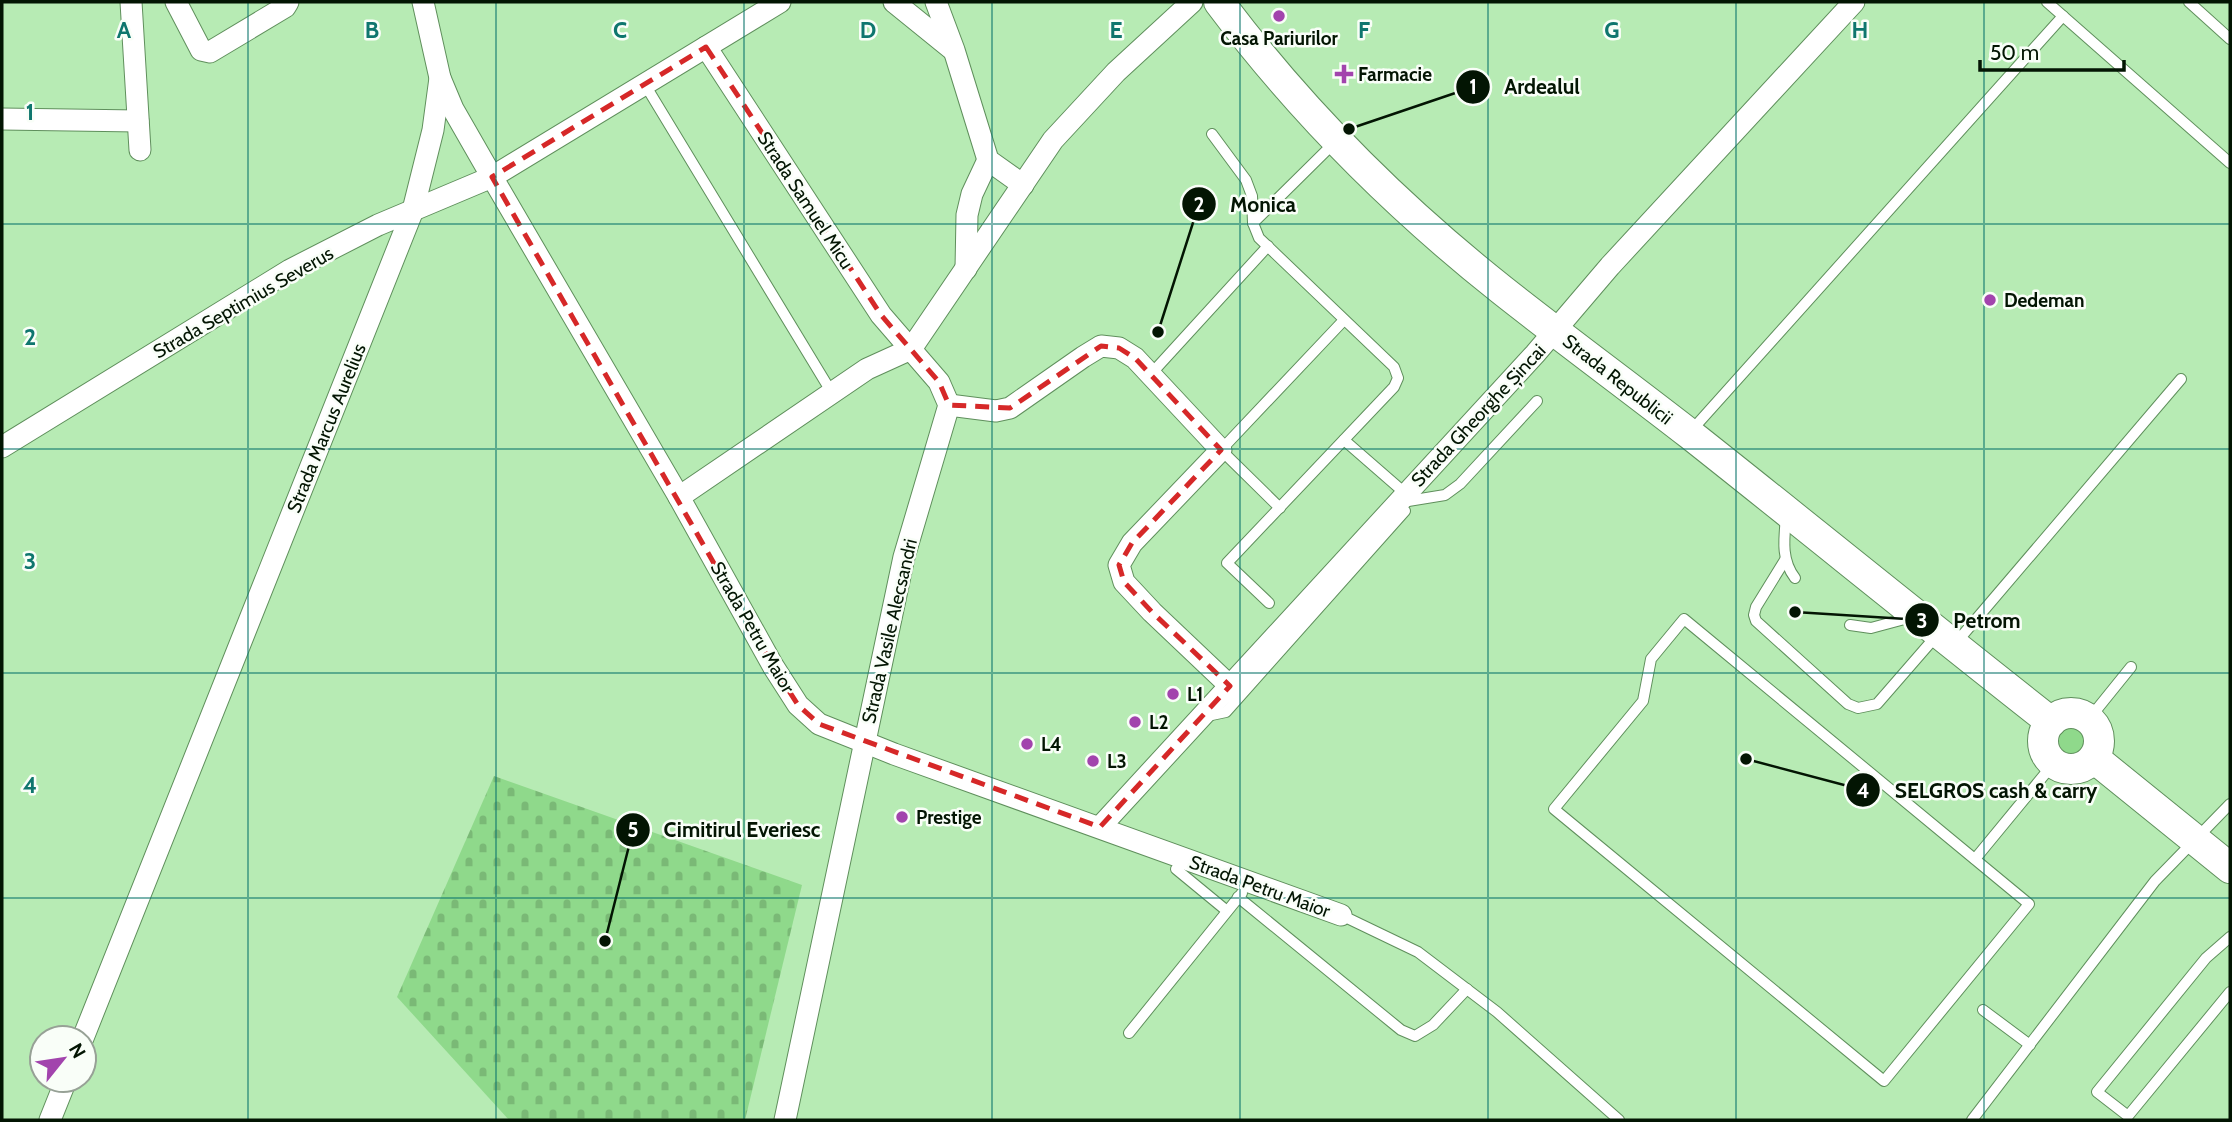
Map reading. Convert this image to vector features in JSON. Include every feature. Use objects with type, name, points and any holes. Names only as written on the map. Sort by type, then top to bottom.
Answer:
[{"type":"main road","name":"Strada Republicii","points":[[1219,2],[1286,85],[1337,140],[1422,222],[1498,287],[1787,511],[2051,722]]},
{"type":"main road","points":[[2065,713],[2082,715],[2089,719],[2099,733],[2098,750],[2094,758],[2088,764],[2070,769],[2053,763],[2043,740],[2051,722],[2065,713]]},
{"type":"main road","points":[[2094,758],[2230,868]]},
{"type":"street","points":[[131,2],[140,150]]},
{"type":"street","points":[[176,2],[201,50],[210,52],[285,7],[288,2]]},
{"type":"street","points":[[413,210],[428,155],[440,78],[423,2]]},
{"type":"street","points":[[413,210],[492,177],[780,2]]},
{"type":"street","points":[[894,2],[954,50]]},
{"type":"street","points":[[936,2],[988,160],[1023,185]]},
{"type":"street","points":[[679,497],[867,369],[911,349],[1053,140],[1116,72],[1192,2]]},
{"type":"street","name":"Strada Gheorghe Șincai","points":[[1100,827],[1406,499],[1556,331],[1610,265],[1843,6]]},
{"type":"street","name":"Strada Samuel Micu","points":[[706,47],[881,315],[911,349]]},
{"type":"street","name":"Strada Petru Maior","points":[[440,78],[453,109],[679,497],[773,666],[798,705],[818,724],[1100,827],[1244,890],[1340,915]]},
{"type":"street","points":[[2,119],[138,121]]},
{"type":"street","points":[[966,269],[967,215],[972,194],[988,160]]},
{"type":"street","name":"Strada Septimius Severus","points":[[2,447],[290,270],[413,210]]},
{"type":"street","name":"Strada Marcus Aurelius","points":[[89,1024],[413,210]]},
{"type":"street","points":[[911,349],[939,382],[949,405],[996,411],[1010,408],[1101,346],[1119,348],[1135,358],[1151,374],[1221,450],[1132,543],[1119,565],[1124,582],[1230,686]]},
{"type":"street","name":"Strada Vasile Alecsandri","points":[[785,1120],[904,557],[949,405]]},
{"type":"street","points":[[50,1120],[60,1094]]},
{"type":"lane","points":[[2047,2],[2230,163]]},
{"type":"lane","points":[[2189,2],[2230,39]]},
{"type":"lane","points":[[1689,434],[2063,16]]},
{"type":"lane","points":[[644,83],[832,393]]},
{"type":"lane","points":[[1212,134],[1246,180],[1252,196],[1253,223],[1259,238],[1394,367],[1398,378],[1394,387],[1227,563],[1269,603]]},
{"type":"lane","points":[[1253,223],[1337,140]]},
{"type":"lane","points":[[1151,374],[1268,246]]},
{"type":"lane","points":[[1280,508],[1221,450],[1344,320]]},
{"type":"lane","points":[[1785,560],[1756,607],[1756,621],[1848,704],[1858,708],[1877,704],[1946,640],[2181,379]]},
{"type":"lane","points":[[1201,717],[1226,712],[1406,499],[1445,495],[1460,484],[1537,401]]},
{"type":"lane","points":[[1344,440],[1406,499]]},
{"type":"lane","points":[[1787,511],[1783,544],[1785,560],[1795,578]]},
{"type":"lane","points":[[1850,625],[1871,628],[1915,615]]},
{"type":"lane","points":[[1684,619],[1975,859],[2029,904],[1884,1081],[1554,809],[1643,701],[1651,659],[1684,619]]},
{"type":"lane","points":[[2089,719],[2131,667]]},
{"type":"lane","points":[[1975,859],[2053,763]]},
{"type":"lane","points":[[1972,1120],[2155,881],[2230,804]]},
{"type":"lane","points":[[1176,869],[1227,911]]},
{"type":"lane","points":[[1129,1033],[1244,890],[1401,1030],[1415,1036],[1433,1025],[1467,989]]},
{"type":"lane","points":[[1340,915],[1418,952],[1497,1013],[1619,1120]]},
{"type":"lane","points":[[2230,937],[2206,958],[2097,1092],[2129,1116],[2230,992]]},
{"type":"lane","points":[[1983,1010],[2030,1045]]},
{"type":"highlighted area","points":[[706,47],[881,315],[939,382],[949,405],[1010,408],[1101,346],[1119,348],[1135,358],[1221,450],[1132,543],[1119,565],[1124,582],[1230,686],[1100,827],[819,724],[798,705],[773,666],[492,177]]},
{"type":"green space","points":[[2072,728],[2081,732],[2085,741],[2081,750],[2072,754],[2063,750],[2059,741],[2063,732]]},
{"type":"green space","points":[[494,776],[802,885],[745,1120],[509,1120],[397,997]]},
{"type":"place","name":"Casa Pariurilor","points":[[1279,16]]},
{"type":"place","name":"Farmacie","points":[[1344,74]]},
{"type":"place","name":"Ardealul","points":[[1349,129]]},
{"type":"place","name":"Dedeman","points":[[1990,300]]},
{"type":"place","name":"Monica","points":[[1158,332]]},
{"type":"place","name":"Petrom","points":[[1795,612]]},
{"type":"place","name":"L1","points":[[1173,694]]},
{"type":"place","name":"L2","points":[[1135,722]]},
{"type":"place","name":"L4","points":[[1027,744]]},
{"type":"place","name":"SELGROS cash & carry","points":[[1746,759]]},
{"type":"place","name":"L3","points":[[1093,761]]},
{"type":"place","name":"Prestige","points":[[902,817]]},
{"type":"place","name":"Cimitirul Everiesc","points":[[605,941]]}]
